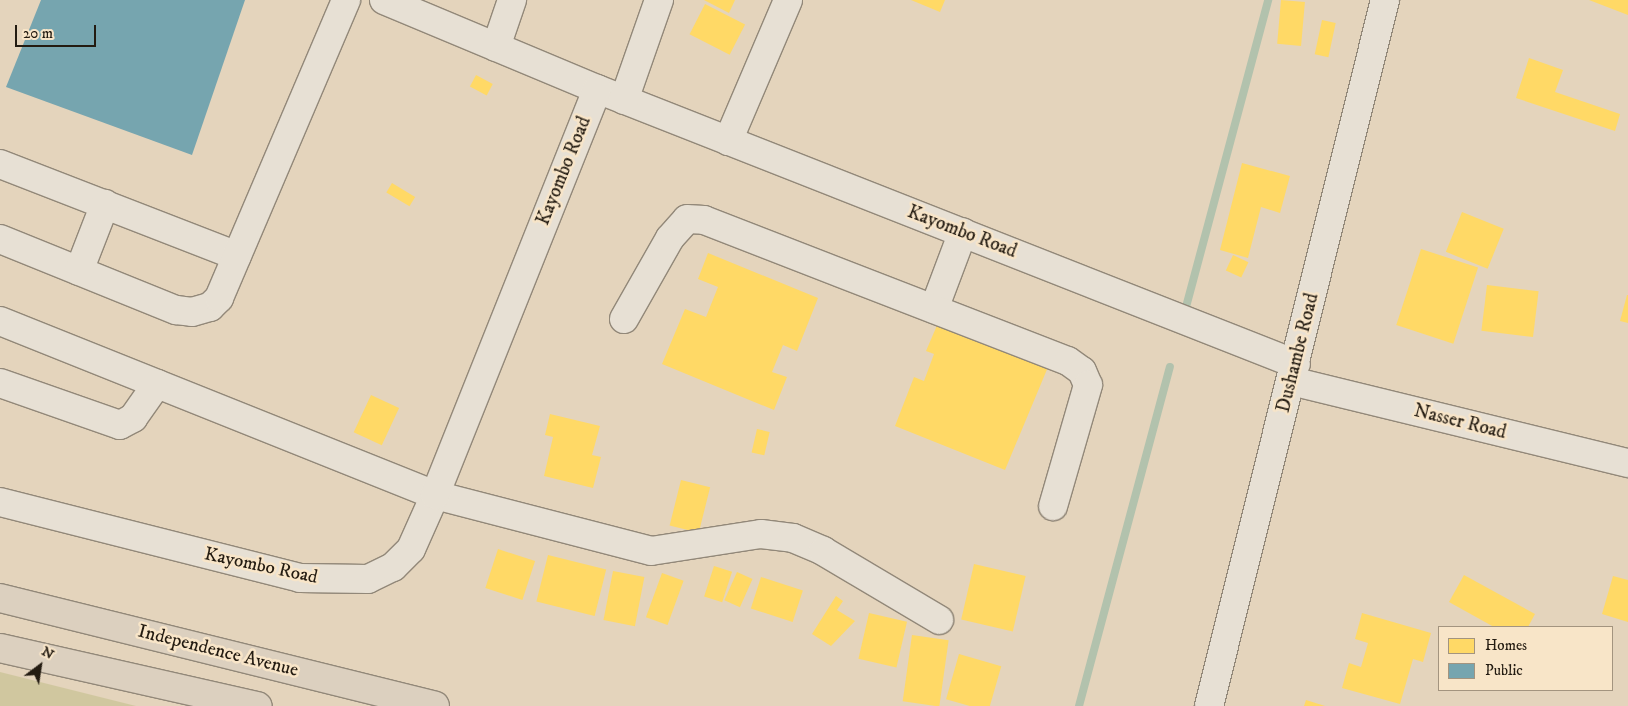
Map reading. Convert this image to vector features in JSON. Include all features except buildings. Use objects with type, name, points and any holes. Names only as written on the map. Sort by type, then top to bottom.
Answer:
[{"type":"main road","name":"Independence Avenue","points":[[0,598],[435,706]]},
{"type":"main road","points":[[0,648],[258,706]]},
{"type":"street","points":[[0,239],[79,271],[192,312],[210,307],[219,298],[346,0]]},
{"type":"street","points":[[384,0],[596,89]]},
{"type":"street","points":[[496,47],[512,0]]},
{"type":"street","points":[[624,100],[658,0]]},
{"type":"street","points":[[728,141],[788,0]]},
{"type":"street","name":"Dushambe Road","points":[[1208,706],[1385,0]]},
{"type":"street","name":"Kayombo Road","points":[[0,502],[300,578],[368,579],[393,567],[411,549],[435,495],[596,89],[964,232],[1293,373]]},
{"type":"street","points":[[0,164],[237,256]]},
{"type":"street","points":[[79,271],[105,204]]},
{"type":"street","points":[[624,319],[670,238],[687,219],[704,220],[1068,361],[1082,371],[1088,386],[1053,506]]},
{"type":"street","points":[[934,309],[964,232]]},
{"type":"street","points":[[0,320],[435,495],[651,551],[761,534],[793,538],[823,551],[938,620]]},
{"type":"street","name":"Nasser Road","points":[[1293,373],[1628,463]]},
{"type":"street","points":[[0,383],[120,425],[134,418],[157,384]]},
{"type":"shaded area","points":[[0,672],[136,706],[0,706]]},
{"type":"waterway","points":[[1186,307],[1268,0]]},
{"type":"waterway","points":[[1079,706],[1170,367]]}]
